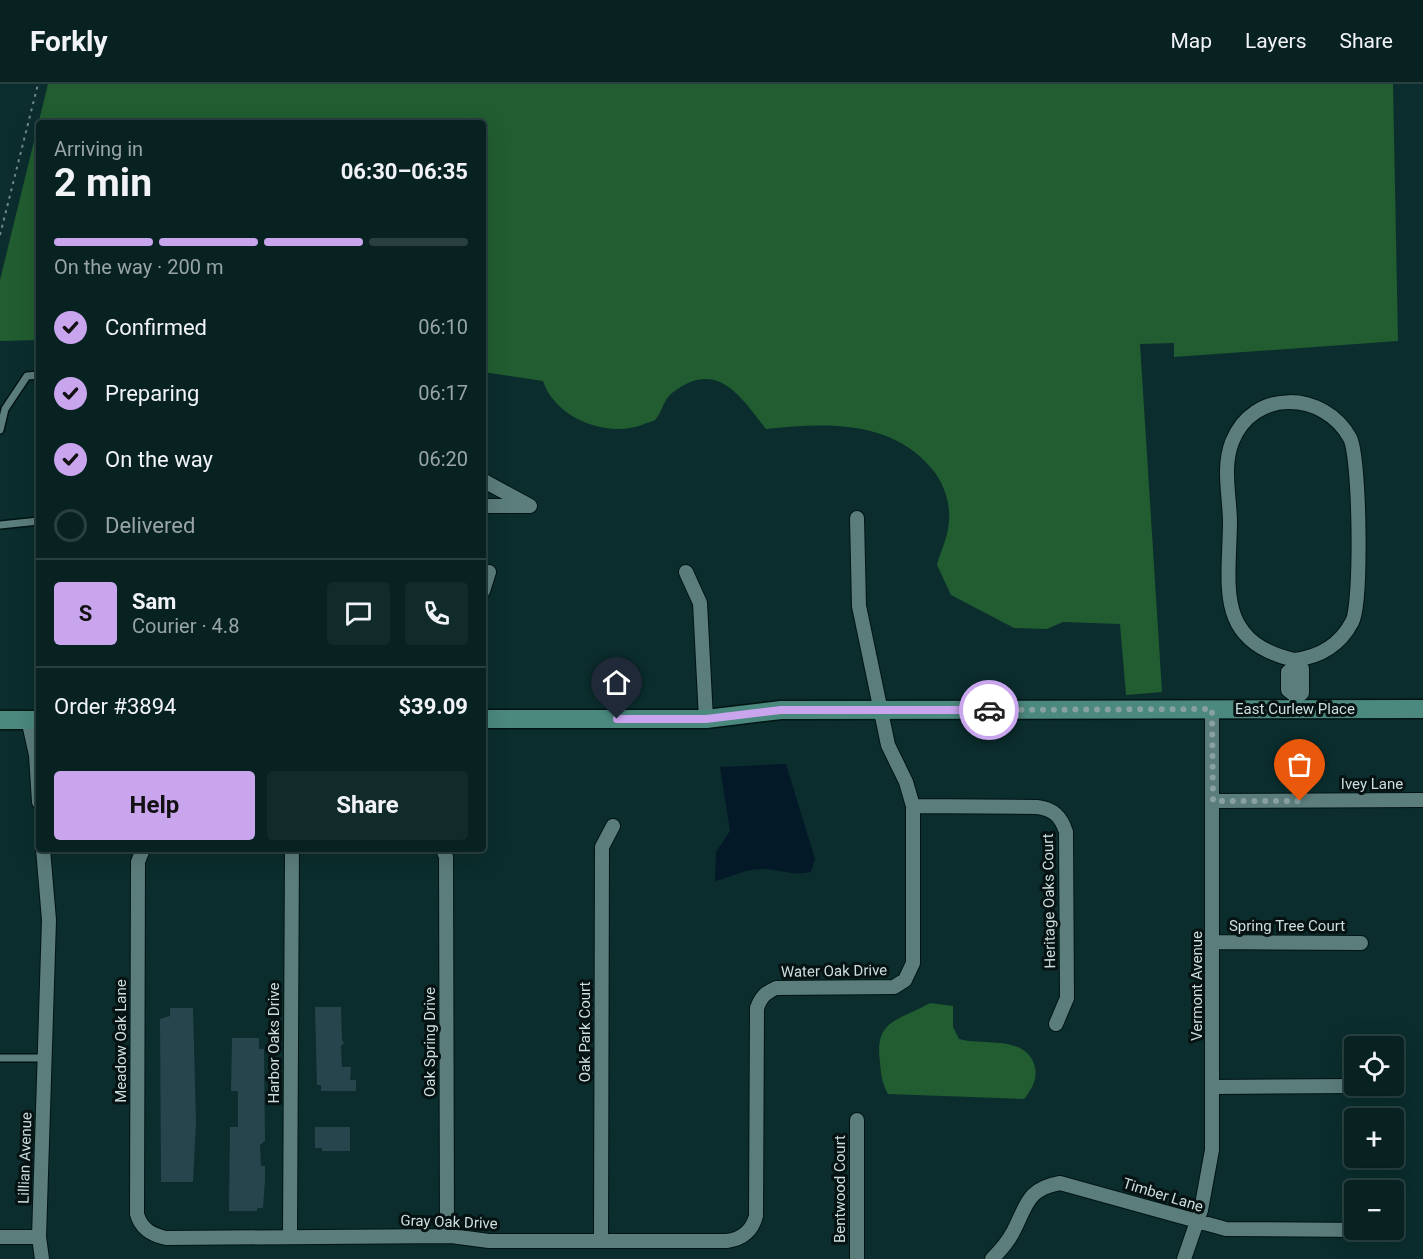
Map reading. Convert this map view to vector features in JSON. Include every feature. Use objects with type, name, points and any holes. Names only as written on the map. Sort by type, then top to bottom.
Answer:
[{"type":"street","points":[[1294,663],[1318,654],[1343,635],[1353,621],[1359,588],[1358,482],[1354,448],[1344,429],[1330,414],[1318,407],[1292,401],[1266,405],[1247,419],[1232,441],[1227,467],[1230,509],[1228,587],[1230,609],[1245,636],[1264,651],[1294,663],[1302,669],[1302,693],[1297,703]]},
{"type":"street","points":[[486,482],[530,506],[486,506]]},
{"type":"street","name":"Water Oak Drive","points":[[748,1232],[755,1221],[757,1209],[757,1008],[760,999],[776,988],[887,989],[905,980],[913,963],[913,806],[906,782],[888,745],[883,710],[859,606],[857,518]]},
{"type":"street","points":[[486,582],[489,572]]},
{"type":"street","points":[[686,572],[700,603],[706,719]]},
{"type":"street","name":"East Curlew Place","points":[[486,719],[706,719],[781,710],[1212,709],[1297,703],[1423,709]]},
{"type":"street","name":"Vermont Avenue","points":[[1184,1259],[1197,1223],[1212,1159],[1214,1087],[1212,709]]},
{"type":"street","points":[[0,720],[34,719],[36,755]]},
{"type":"street","name":"Ivey Lane","points":[[1213,801],[1423,800]]},
{"type":"street","name":"Heritage Oaks Court","points":[[913,806],[1037,807],[1051,810],[1060,818],[1065,832],[1067,998],[1056,1024]]},
{"type":"street","name":"Oak Park Court","points":[[601,1241],[602,847],[613,826]]},
{"type":"street","name":"Lillian Avenue","points":[[42,1259],[39,1236],[49,920],[43,852]]},
{"type":"street","name":"Meadow Oak Lane","points":[[142,852],[138,862],[137,1214],[147,1231]]},
{"type":"street","name":"Harbor Oaks Drive","points":[[290,1237],[292,852]]},
{"type":"street","name":"Oak Spring Drive","points":[[444,852],[446,857],[447,1236]]},
{"type":"street","name":"Spring Tree Court","points":[[1213,942],[1361,943]]},
{"type":"street","points":[[1214,1087],[1344,1086]]},
{"type":"street","name":"Bentwood Court","points":[[856,1259],[857,1120]]},
{"type":"street","name":"Timber Lane","points":[[993,1259],[1013,1233],[1029,1197],[1040,1188],[1052,1184],[1069,1184],[1197,1223],[1241,1231],[1344,1230]]},
{"type":"street","name":"Gray Oak Drive","points":[[147,1231],[166,1238],[447,1236],[489,1241],[727,1241],[748,1232]]},
{"type":"street","points":[[0,1237],[39,1236]]},
{"type":"lane","points":[[0,430],[5,410],[27,376],[36,375]]},
{"type":"lane","points":[[0,525],[36,521]]},
{"type":"lane","points":[[0,1058],[46,1058]]},
{"type":"path","points":[[0,236],[38,84]]},
{"type":"green space","points":[[48,84],[1393,84],[1398,341],[1174,357],[1174,343],[1140,344],[1162,692],[1126,695],[1120,624],[1063,622],[1047,629],[1014,628],[951,595],[937,565],[949,521],[944,490],[932,469],[915,453],[897,441],[855,428],[811,426],[766,429],[747,404],[726,385],[714,380],[702,379],[688,383],[672,393],[654,421],[628,428],[598,427],[570,415],[558,405],[549,394],[543,381],[486,372],[486,120],[39,120]]},
{"type":"green space","points":[[36,133],[36,340],[0,341],[0,280]]},
{"type":"green space","points":[[930,1003],[953,1006],[953,1027],[959,1039],[1012,1045],[1029,1055],[1036,1074],[1032,1087],[1024,1099],[888,1094],[881,1071],[879,1048],[881,1037],[891,1023]]},
{"type":"water","points":[[786,764],[815,859],[811,872],[793,873],[758,869],[715,881],[716,852],[730,831],[720,767]]},
{"type":"building","points":[[315,1007],[341,1007],[344,1043],[341,1046],[342,1067],[351,1067],[350,1080],[356,1080],[356,1091],[321,1091],[321,1085],[317,1085]]},
{"type":"building","points":[[170,1008],[193,1008],[196,1122],[193,1182],[161,1182],[160,1019],[170,1016]]},
{"type":"building","points":[[232,1038],[259,1038],[259,1049],[264,1049],[265,1141],[260,1145],[261,1166],[265,1166],[265,1180],[263,1208],[257,1208],[257,1211],[229,1211],[230,1127],[238,1127],[238,1091],[231,1091]]},
{"type":"building","points":[[315,1127],[350,1127],[350,1151],[322,1151],[322,1148],[315,1148]]},
{"type":"way so far","points":[[989,710],[1212,709],[1213,801],[1300,801]]},
{"type":"route","points":[[617,719],[706,719],[773,710],[989,710]]}]
